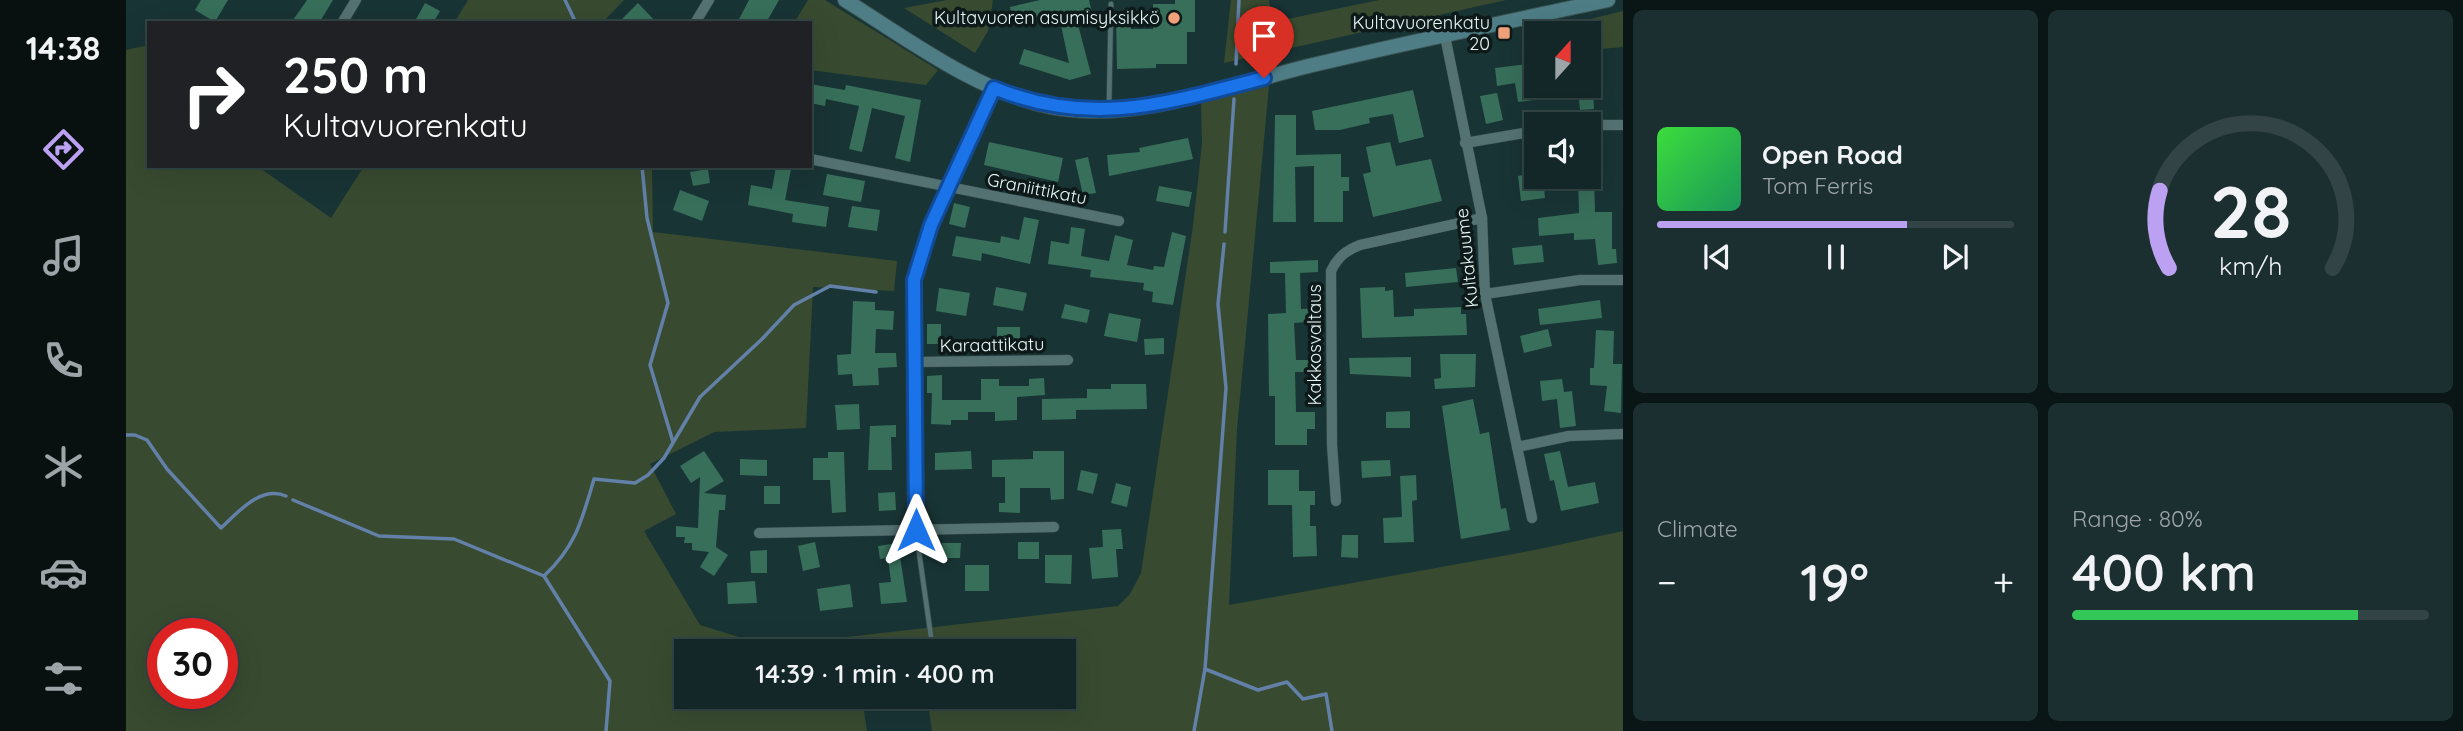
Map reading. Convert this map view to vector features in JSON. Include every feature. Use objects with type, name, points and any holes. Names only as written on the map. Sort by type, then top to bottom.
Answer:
[{"type":"street","points":[[343,21],[356,0]]},
{"type":"street","points":[[696,21],[709,0]]},
{"type":"street","points":[[845,0],[957,69],[994,88],[1051,107],[1109,111],[1212,91],[1315,64],[1608,0]]},
{"type":"street","name":"Kultakuume","points":[[1446,36],[1465,143],[1482,218],[1485,294],[1532,518]]},
{"type":"street","points":[[916,530],[914,280],[921,250],[994,88]]},
{"type":"street","points":[[1601,125],[1623,125]]},
{"type":"street","points":[[1465,143],[1524,133]]},
{"type":"street","name":"Graniittikatu","points":[[812,159],[1119,221]]},
{"type":"street","name":"Kakkosvaltaus","points":[[1336,501],[1332,444],[1331,271],[1336,259],[1347,250],[1360,245],[1482,218]]},
{"type":"street","points":[[1485,294],[1580,280],[1623,280]]},
{"type":"street","name":"Karaattikatu","points":[[915,362],[1068,360]]},
{"type":"street","points":[[1517,447],[1569,436],[1623,434]]},
{"type":"street","points":[[759,533],[1054,527]]},
{"type":"lane","points":[[1109,111],[1108,27],[1111,4]]},
{"type":"lane","points":[[916,530],[931,639]]},
{"type":"green space","points":[[468,0],[624,0],[604,21],[455,21]]},
{"type":"green space","points":[[808,0],[825,0],[938,70],[926,85],[812,70],[812,21],[795,21]]},
{"type":"green space","points":[[947,0],[993,0],[988,31],[975,53],[904,8]]},
{"type":"green space","points":[[1231,0],[1269,0],[1273,22],[1379,0],[1506,0],[1224,63]]},
{"type":"green space","points":[[1623,11],[1623,47],[1601,49],[1601,21],[1582,21]]},
{"type":"green space","points":[[147,45],[147,168],[260,168],[331,218],[363,168],[652,168],[653,232],[897,261],[894,291],[813,287],[806,428],[714,432],[650,464],[676,514],[644,531],[700,625],[745,639],[674,639],[674,709],[864,709],[867,731],[126,731],[126,50]]},
{"type":"green space","points":[[1269,86],[1237,429],[1229,605],[1530,551],[1623,531],[1623,731],[932,731],[929,709],[1076,709],[1076,639],[829,639],[1118,606],[1130,594],[1141,573],[1193,226],[1202,144],[1201,103]]},
{"type":"building","points":[[201,0],[228,0],[216,21],[195,10]]},
{"type":"building","points":[[307,0],[333,0],[320,21],[292,21]]},
{"type":"building","points":[[749,0],[779,0],[767,21],[738,21]]},
{"type":"building","points":[[1040,0],[1089,0],[1092,13],[1076,17],[1091,74],[1070,80],[1019,64],[1024,49],[1069,63],[1059,16],[1014,26],[1010,7]]},
{"type":"building","points":[[1175,0],[1195,0],[1195,32],[1187,32],[1187,64],[1156,64],[1156,68],[1117,69],[1116,15],[1131,16],[1131,29],[1153,29],[1153,4],[1175,4]]},
{"type":"building","points":[[425,3],[440,11],[434,21],[415,21]]},
{"type":"building","points":[[638,3],[655,21],[620,21]]},
{"type":"building","points":[[1524,64],[1524,98],[1533,100],[1518,102],[1515,83],[1497,86],[1495,68]]},
{"type":"building","points":[[812,84],[845,90],[846,85],[921,100],[910,162],[895,158],[905,116],[872,108],[862,152],[849,149],[859,106],[826,99],[825,106],[812,103]]},
{"type":"building","points":[[1413,90],[1424,137],[1399,143],[1393,114],[1369,118],[1370,123],[1340,130],[1315,130],[1312,111]]},
{"type":"building","points":[[1497,93],[1503,120],[1486,124],[1480,96]]},
{"type":"building","points":[[1579,98],[1593,98],[1594,109],[1580,110]]},
{"type":"building","points":[[1275,115],[1296,115],[1296,155],[1341,154],[1341,177],[1349,177],[1349,191],[1343,191],[1343,222],[1314,222],[1314,166],[1295,167],[1296,222],[1273,222]]},
{"type":"building","points":[[1188,138],[1193,159],[1109,176],[1107,155],[1140,152],[1139,148]]},
{"type":"building","points":[[989,142],[1063,158],[1058,182],[984,165]]},
{"type":"building","points":[[1390,142],[1396,166],[1431,159],[1442,201],[1373,217],[1363,174],[1371,172],[1366,147]]},
{"type":"building","points":[[1088,157],[1096,193],[1083,195],[1075,160]]},
{"type":"building","points":[[776,168],[791,169],[785,200],[829,207],[826,227],[792,222],[793,214],[748,205],[751,185],[772,189]]},
{"type":"building","points":[[708,169],[710,183],[693,186],[690,172]]},
{"type":"building","points":[[827,174],[865,181],[861,202],[823,195]]},
{"type":"building","points":[[1524,175],[1524,189],[1544,189],[1545,198],[1521,201],[1518,176]]},
{"type":"building","points":[[1159,186],[1192,192],[1189,207],[1156,201]]},
{"type":"building","points":[[1578,189],[1594,189],[1595,212],[1612,212],[1612,249],[1616,249],[1617,263],[1598,265],[1595,239],[1574,240],[1574,233],[1539,236],[1538,218],[1579,213]]},
{"type":"building","points":[[680,190],[709,201],[702,221],[673,210]]},
{"type":"building","points":[[954,203],[970,207],[965,228],[949,224]]},
{"type":"building","points":[[852,206],[880,210],[877,231],[848,227]]},
{"type":"building","points":[[1024,217],[1039,220],[1030,264],[982,253],[981,261],[952,256],[956,236],[1000,243],[1001,236],[1019,240]]},
{"type":"building","points":[[1071,227],[1085,229],[1081,256],[1109,261],[1115,235],[1133,240],[1127,265],[1153,270],[1154,266],[1164,267],[1172,232],[1186,236],[1173,305],[1152,302],[1153,292],[1143,290],[1144,283],[1090,277],[1091,270],[1048,264],[1051,241],[1069,244]]},
{"type":"building","points":[[1542,245],[1544,262],[1514,265],[1512,248]]},
{"type":"building","points":[[1318,260],[1318,272],[1300,273],[1301,309],[1318,308],[1319,321],[1294,323],[1296,360],[1317,360],[1318,372],[1295,372],[1296,412],[1315,412],[1315,429],[1307,429],[1307,445],[1275,445],[1275,396],[1269,396],[1268,314],[1286,313],[1285,273],[1270,273],[1270,262]]},
{"type":"building","points":[[1456,268],[1458,282],[1406,287],[1405,273]]},
{"type":"building","points":[[996,287],[1027,293],[1023,311],[993,305]]},
{"type":"building","points":[[1385,287],[1385,291],[1393,290],[1394,317],[1414,316],[1414,309],[1461,307],[1461,314],[1466,314],[1467,335],[1362,338],[1360,288]]},
{"type":"building","points":[[939,288],[970,293],[966,316],[936,311]]},
{"type":"building","points":[[1600,300],[1602,318],[1540,325],[1538,309]]},
{"type":"building","points":[[853,301],[875,302],[875,310],[894,311],[893,330],[876,329],[875,353],[896,353],[897,367],[878,368],[879,385],[853,386],[852,374],[838,375],[837,355],[851,354]]},
{"type":"building","points":[[1065,304],[1090,310],[1087,323],[1061,318]]},
{"type":"building","points":[[1109,313],[1141,319],[1137,342],[1104,336]]},
{"type":"building","points":[[927,324],[941,324],[941,344],[927,344]]},
{"type":"building","points":[[997,327],[1020,327],[1020,345],[997,345]]},
{"type":"building","points":[[1548,329],[1552,346],[1524,353],[1520,336]]},
{"type":"building","points":[[1596,330],[1614,331],[1613,364],[1622,364],[1621,413],[1604,411],[1607,386],[1590,385],[1590,368],[1594,368]]},
{"type":"building","points":[[1164,338],[1164,354],[1145,355],[1144,339]]},
{"type":"building","points":[[1440,354],[1476,354],[1475,387],[1435,389],[1434,379],[1441,378]]},
{"type":"building","points":[[1411,357],[1411,377],[1350,374],[1349,358]]},
{"type":"building","points":[[942,375],[942,400],[981,400],[981,379],[999,379],[999,386],[1029,386],[1029,379],[1044,378],[1045,395],[1017,397],[1017,420],[995,421],[995,412],[968,412],[968,420],[951,420],[951,425],[931,424],[932,393],[927,393],[927,376]]},
{"type":"building","points":[[1562,379],[1564,392],[1572,391],[1576,426],[1560,428],[1557,399],[1542,401],[1540,381]]},
{"type":"building","points":[[1111,384],[1146,384],[1147,409],[1076,410],[1076,419],[1042,420],[1042,399],[1087,398],[1087,389],[1111,389]]},
{"type":"building","points":[[1473,399],[1480,434],[1489,432],[1501,509],[1506,508],[1510,530],[1461,539],[1442,406]]},
{"type":"building","points":[[859,404],[860,429],[837,430],[835,405]]},
{"type":"building","points":[[1410,411],[1410,428],[1386,428],[1386,412]]},
{"type":"building","points":[[896,425],[896,437],[891,437],[892,470],[868,470],[870,426]]},
{"type":"building","points":[[704,451],[724,481],[704,493],[726,495],[725,510],[719,510],[716,547],[728,555],[714,576],[700,567],[709,552],[692,550],[692,543],[684,543],[685,537],[676,537],[676,526],[698,528],[700,477],[691,483],[680,466]]},
{"type":"building","points":[[971,451],[972,469],[935,470],[935,453]]},
{"type":"building","points":[[1033,451],[1064,451],[1064,499],[1051,500],[1050,488],[1020,488],[1020,513],[999,512],[999,503],[1005,503],[1005,477],[992,477],[992,460],[1033,459]]},
{"type":"building","points":[[1560,451],[1568,487],[1595,482],[1599,503],[1561,511],[1554,480],[1550,481],[1544,454]]},
{"type":"building","points":[[828,452],[844,452],[846,512],[832,513],[830,480],[813,480],[813,458],[828,458]]},
{"type":"building","points":[[740,459],[767,460],[767,476],[740,475]]},
{"type":"building","points":[[1390,460],[1391,476],[1362,478],[1361,461]]},
{"type":"building","points":[[1081,470],[1098,474],[1093,494],[1077,490]]},
{"type":"building","points":[[1268,470],[1299,470],[1299,491],[1315,491],[1315,505],[1310,505],[1310,526],[1316,526],[1317,556],[1293,557],[1292,505],[1268,505]]},
{"type":"building","points":[[1416,475],[1417,500],[1412,501],[1414,542],[1384,543],[1383,518],[1402,517],[1400,476]]},
{"type":"building","points":[[1116,483],[1131,487],[1127,507],[1111,503]]},
{"type":"building","points":[[764,486],[780,486],[780,504],[764,504]]},
{"type":"building","points":[[895,492],[896,510],[879,511],[878,493]]},
{"type":"building","points":[[1121,529],[1123,549],[1116,549],[1118,577],[1092,579],[1089,548],[1103,547],[1102,530]]},
{"type":"building","points":[[1342,535],[1358,535],[1358,558],[1341,557]]},
{"type":"building","points":[[815,542],[820,567],[803,571],[798,546]]},
{"type":"building","points":[[1018,542],[1039,542],[1039,559],[1018,559]]},
{"type":"building","points":[[898,543],[907,602],[881,604],[879,583],[891,582],[888,558],[880,559],[878,546]]},
{"type":"building","points":[[942,543],[961,543],[960,558],[941,558]]},
{"type":"building","points":[[767,550],[767,573],[751,573],[750,551]]},
{"type":"building","points":[[1045,555],[1072,555],[1071,584],[1045,583]]},
{"type":"building","points":[[965,565],[989,565],[989,591],[965,591]]},
{"type":"building","points":[[755,581],[757,603],[728,604],[727,583]]},
{"type":"building","points":[[850,584],[853,607],[820,611],[817,589]]},
{"type":"waterway","points":[[565,0],[575,21]]},
{"type":"waterway","points":[[1236,64],[1239,0]]},
{"type":"waterway","points":[[1225,232],[1234,99]]},
{"type":"waterway","points":[[642,168],[647,218],[668,303],[650,365],[673,442]]},
{"type":"waterway","points":[[1194,731],[1205,669],[1226,388],[1218,304],[1224,244]]},
{"type":"waterway","points":[[544,576],[571,543],[594,479],[635,483],[648,475],[664,458],[700,397],[794,305],[830,286],[876,292]]},
{"type":"waterway","points":[[126,435],[147,440],[167,469],[221,528],[242,508],[259,497],[268,494],[286,496]]},
{"type":"waterway","points":[[293,500],[379,536],[454,539],[544,576],[610,681],[606,731]]},
{"type":"waterway","points":[[1205,669],[1258,690],[1287,682],[1303,699],[1326,694],[1332,731]]},
{"type":"place","name":"Kultavuoren asumisyksikkö","points":[[1174,18]]},
{"type":"place","name":"Kultavuorenkatu 20","points":[[1504,33]]},
{"type":"route","points":[[916,530],[914,280],[921,250],[931,225],[994,88],[1051,107],[1109,111],[1264,78]]}]
